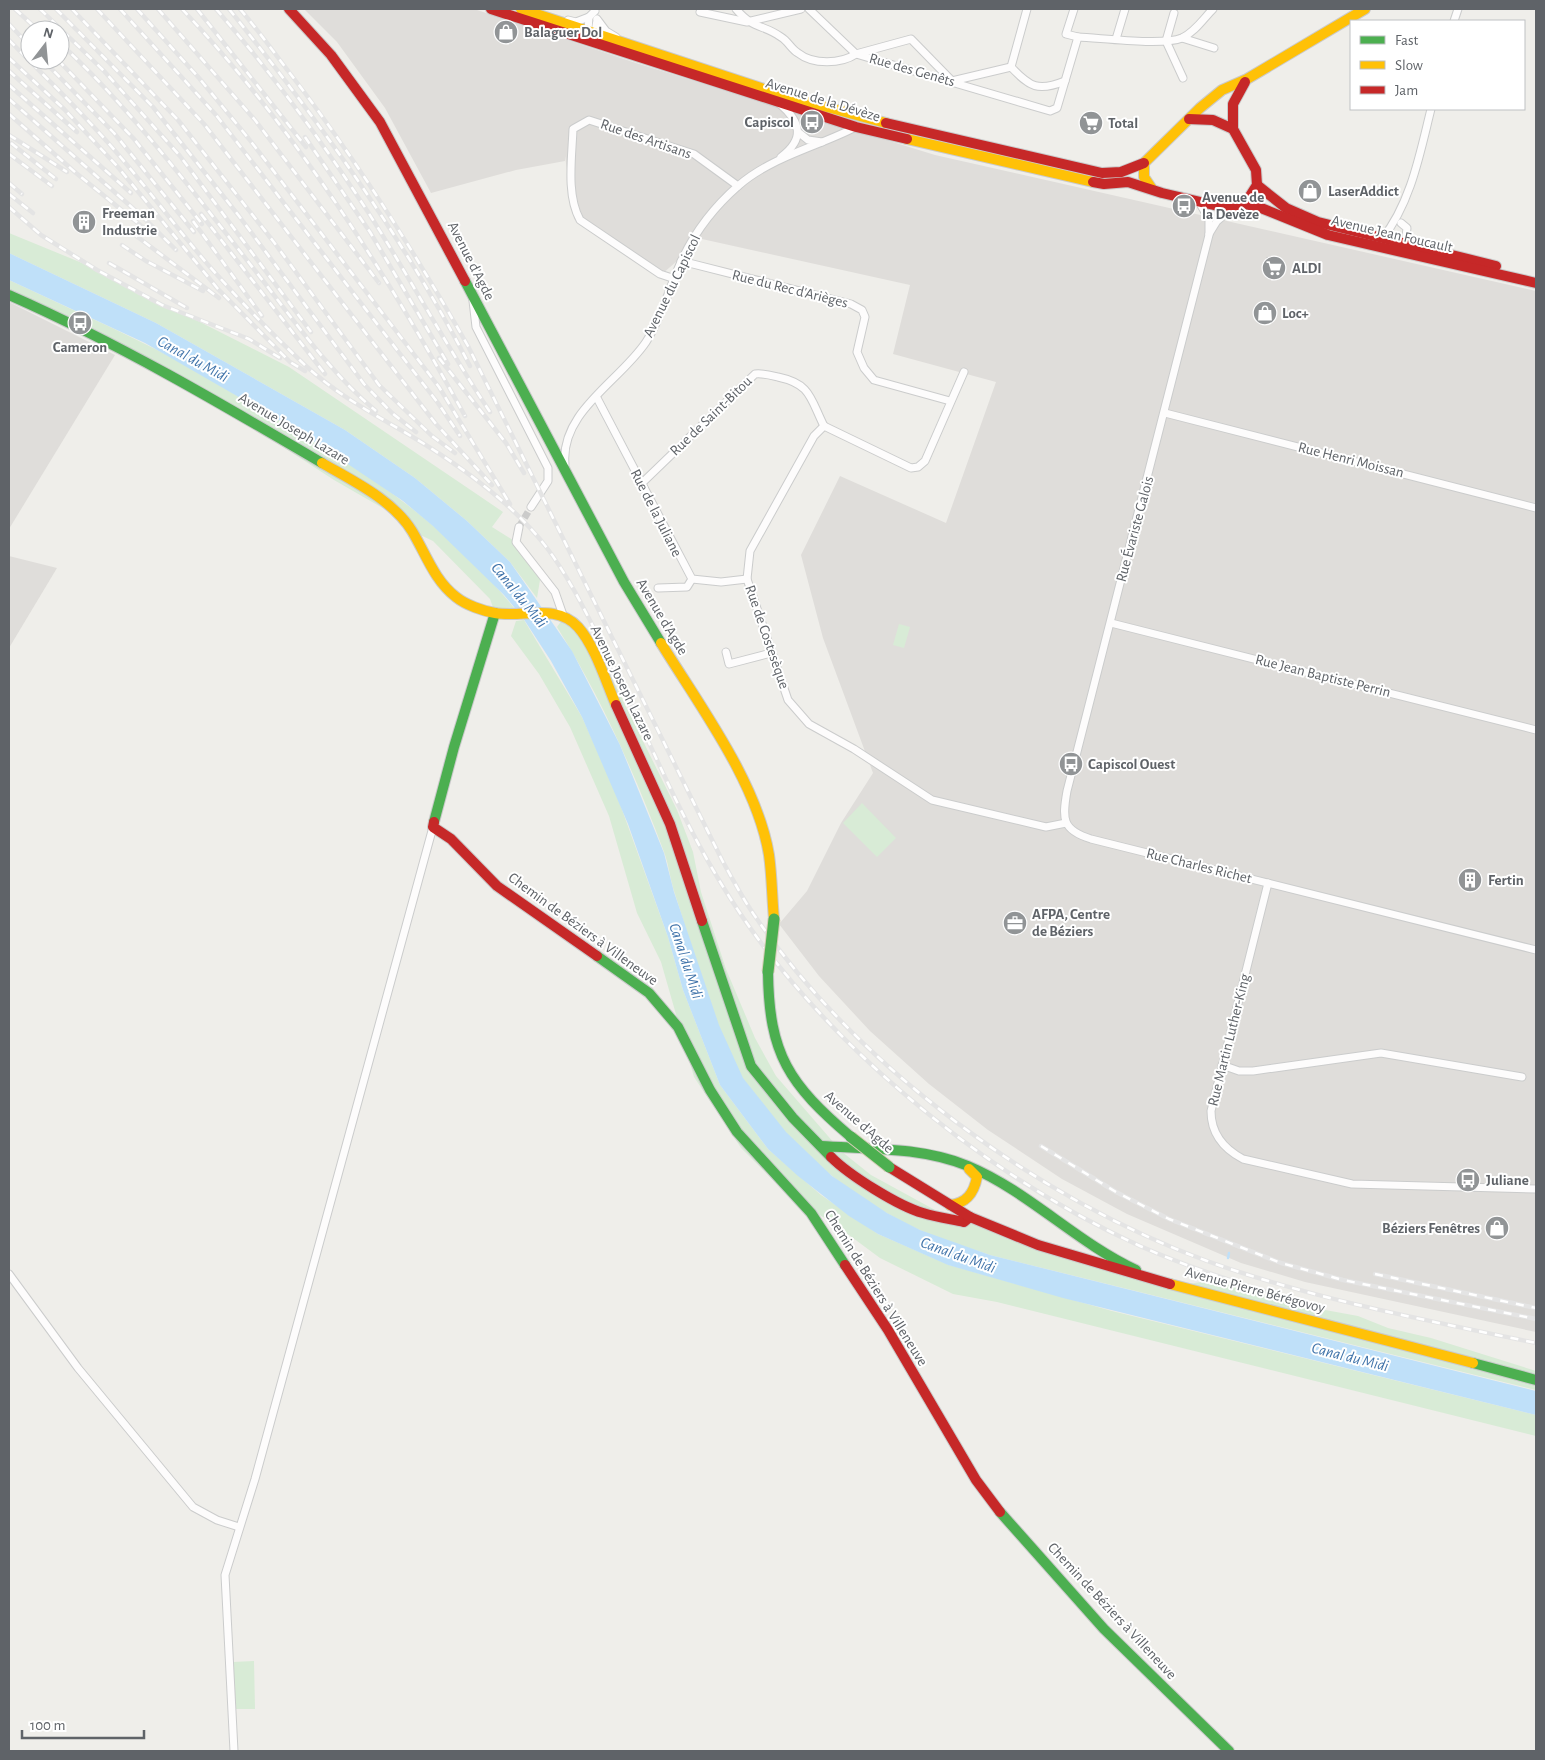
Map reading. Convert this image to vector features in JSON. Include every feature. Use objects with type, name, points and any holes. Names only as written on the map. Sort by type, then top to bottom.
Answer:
[{"type":"main road","name":"Avenue d'Agde","points":[[288,9],[304,24],[354,82],[386,132],[456,260],[472,297],[624,582],[740,772],[759,818],[769,854],[774,919],[768,972],[769,1018],[779,1057],[795,1082],[820,1111],[851,1137],[889,1167],[970,1216]]},
{"type":"main road","name":"Avenue de la Dévèze","points":[[491,9],[778,102],[796,112],[1093,182],[1104,184],[1128,182],[1153,190]]},
{"type":"main road","name":"Avenue de la Dévèze","points":[[521,9],[623,41],[779,94],[878,121],[1102,173],[1117,173],[1144,163]]},
{"type":"main road","points":[[1248,79],[1235,95],[1230,110],[1233,129],[1256,170],[1257,185],[1252,196],[1245,204],[1231,209],[1153,190],[1145,182],[1142,171],[1144,163],[1222,90],[1248,79],[1365,9]]},
{"type":"main road","points":[[1189,119],[1213,120],[1233,129]]},
{"type":"main road","name":"Avenue Jean Foucault","points":[[1257,185],[1268,196],[1302,217],[1332,228],[1536,276]]},
{"type":"main road","name":"Avenue Jean Foucault","points":[[1245,204],[1261,208],[1328,235],[1536,283]]},
{"type":"main road","name":"Avenue Joseph Lazare","points":[[9,295],[50,313],[174,376],[371,492],[402,518],[444,586],[471,605],[500,612],[558,614],[575,623],[585,636],[670,824],[730,1008],[752,1066],[792,1118],[839,1165],[893,1200],[920,1213],[964,1222],[970,1216]]},
{"type":"main road","points":[[433,827],[454,747],[500,612]]},
{"type":"main road","name":"Chemin de Béziers à Villeneuve","points":[[433,827],[451,839],[497,886],[650,993],[668,1013],[678,1026],[710,1090],[737,1132],[811,1213],[888,1330],[932,1408],[976,1480],[999,1511],[1104,1629],[1229,1751]]},
{"type":"main road","points":[[821,1146],[909,1153],[943,1159],[967,1166],[996,1180],[1049,1218],[1121,1264],[1176,1286]]},
{"type":"main road","points":[[950,1205],[959,1204],[968,1199],[975,1189],[977,1177],[967,1166]]},
{"type":"main road","name":"Avenue Pierre Bérégovoy","points":[[970,1216],[1038,1245],[1176,1286],[1536,1380]]},
{"type":"street","points":[[702,9],[700,12],[748,22],[801,9]]},
{"type":"street","points":[[736,9],[748,22]]},
{"type":"street","points":[[809,9],[856,54],[911,38],[952,81],[1011,66]]},
{"type":"street","points":[[1011,66],[1027,9]]},
{"type":"street","points":[[1074,9],[1066,34],[1078,37],[1166,41],[1182,38],[1192,31],[1213,9]]},
{"type":"street","points":[[1116,39],[1125,9]]},
{"type":"street","points":[[541,15],[576,22],[589,17],[596,10]]},
{"type":"street","points":[[596,10],[598,20],[606,31],[623,41]]},
{"type":"street","points":[[1174,13],[1166,41],[1183,78]]},
{"type":"street","points":[[589,17],[591,32]]},
{"type":"street","points":[[591,32],[598,20]]},
{"type":"street","points":[[528,21],[555,24],[591,32],[624,46],[649,60]]},
{"type":"street","name":"Rue des Genêts","points":[[748,22],[782,36],[798,54],[813,59],[828,63],[850,58],[856,54],[1050,111],[1058,108],[1065,81]]},
{"type":"street","points":[[1011,66],[1026,82],[1037,87],[1052,87],[1065,81],[1078,37]]},
{"type":"street","points":[[1182,38],[1214,48]]},
{"type":"street","points":[[772,164],[785,154],[794,143],[798,132],[796,112],[807,104],[860,120],[878,121]]},
{"type":"street","points":[[1382,239],[1394,222],[1405,199],[1432,110]]},
{"type":"street","name":"Rue des Artisans","points":[[675,279],[660,274],[580,220],[575,210],[573,198],[573,129],[588,120],[677,148],[694,154],[738,186]]},
{"type":"street","name":"Avenue du Capiscol","points":[[566,474],[566,439],[574,421],[597,398],[645,343],[662,311],[681,261],[699,229],[738,186],[772,164],[856,127]]},
{"type":"street","points":[[798,132],[808,140],[822,142]]},
{"type":"street","name":"Rue Évariste Galois","points":[[1066,823],[1064,807],[1067,791],[1209,235],[1209,219],[1199,202]]},
{"type":"street","name":"Rue Évariste Galois","points":[[1209,235],[1217,221],[1231,209]]},
{"type":"street","points":[[1401,223],[1407,228],[1405,245]]},
{"type":"street","name":"Rue du Rec d'Arièges","points":[[681,261],[851,304],[862,310],[865,317],[857,352],[864,368],[874,380],[950,401]]},
{"type":"street","points":[[472,297],[476,327],[548,468],[548,481],[531,508]]},
{"type":"street","points":[[824,426],[911,468],[918,467],[925,461],[964,372]]},
{"type":"street","name":"Rue de Saint-Bitou","points":[[641,484],[755,374],[763,373],[795,380],[805,388],[824,426]]},
{"type":"street","name":"Rue de la Juliane","points":[[597,398],[692,579]]},
{"type":"street","name":"Rue Henri Moissan","points":[[1165,413],[1536,508]]},
{"type":"street","name":"Rue de Costesèque","points":[[824,426],[814,436],[750,551],[747,579],[788,700],[797,713],[809,724],[875,763],[932,800],[1046,827],[1066,823]]},
{"type":"street","points":[[519,527],[516,542],[555,592],[558,614]]},
{"type":"street","points":[[658,588],[688,588],[692,579],[721,582],[747,579]]},
{"type":"street","name":"Rue Jean Baptiste Perrin","points":[[1111,623],[1536,730]]},
{"type":"street","points":[[726,652],[730,664],[771,653]]},
{"type":"street","name":"Rue Charles Richet","points":[[1066,823],[1076,834],[1268,884],[1536,950]]},
{"type":"street","points":[[234,1751],[225,1575],[255,1479],[433,827]]},
{"type":"street","name":"Rue Martin Luther-King","points":[[1268,884],[1222,1065],[1211,1120],[1223,1145],[1232,1153],[1244,1159],[1352,1184],[1414,1184],[1536,1189]]},
{"type":"street","points":[[1222,1065],[1239,1070],[1253,1071],[1381,1053],[1522,1077]]},
{"type":"street","points":[[9,1274],[78,1368],[182,1495],[193,1507],[217,1520],[239,1527]]},
{"type":"shaded area","points":[[304,9],[474,9],[636,63],[935,155],[1536,291],[1536,1332],[1305,1282],[1241,1263],[1127,1214],[1062,1179],[988,1130],[929,1084],[870,1031],[819,976],[779,924],[807,891],[841,823],[873,773],[823,638],[801,555],[840,476],[946,523],[996,382],[893,354],[910,285],[702,239],[661,275],[574,219],[565,156],[565,161],[516,170],[431,193],[385,108],[337,42]]},
{"type":"shaded area","name":"Cameron","points":[[9,302],[115,355],[9,529]]},
{"type":"shaded area","points":[[9,556],[57,568],[9,648]]},
{"type":"green space","points":[[9,233],[87,265],[289,367],[503,512],[492,527],[516,542],[541,574],[537,598],[510,562],[467,521],[415,478],[345,430],[156,323],[9,253]]},
{"type":"green space","points":[[9,280],[171,357],[326,448],[394,495],[427,521],[487,577],[514,608],[505,612],[495,613],[490,599],[433,541],[412,531],[393,514],[334,480],[221,407],[9,295]]},
{"type":"green space","points":[[524,620],[582,717],[616,793],[668,937],[683,990],[720,1085],[768,1149],[821,1195],[878,1234],[949,1265],[1112,1311],[1536,1415],[1536,1436],[997,1302],[953,1294],[880,1258],[830,1221],[793,1200],[741,1148],[694,1077],[661,962],[637,913],[609,816],[570,727],[539,674],[511,636],[516,621]]},
{"type":"green space","points":[[562,620],[585,628],[602,658],[677,810],[693,852],[701,892],[726,969],[755,1038],[776,1076],[841,1151],[871,1175],[946,1216],[1176,1286],[1201,1282],[1229,1285],[1287,1303],[1358,1316],[1388,1328],[1431,1338],[1536,1371],[1536,1390],[990,1255],[930,1235],[896,1218],[845,1186],[799,1147],[779,1126],[743,1079],[733,1059],[706,992],[673,889],[666,857],[653,823],[603,708],[557,627]]},
{"type":"green space","points":[[899,624],[910,627],[904,648],[893,645]]},
{"type":"green space","points":[[862,803],[896,838],[877,857],[843,823]]},
{"type":"green space","points":[[254,1661],[255,1709],[234,1709],[233,1662]]},
{"type":"water","name":"Canal du Midi","points":[[9,253],[156,323],[345,430],[415,478],[467,521],[510,562],[572,651],[620,745],[664,853],[674,892],[719,1025],[743,1078],[786,1132],[832,1176],[887,1213],[920,1230],[990,1255],[1536,1391],[1536,1415],[1063,1298],[948,1265],[878,1234],[849,1216],[798,1176],[768,1149],[720,1085],[683,990],[668,937],[628,824],[582,717],[551,661],[523,618],[504,595],[433,526],[403,501],[303,434],[145,343],[9,280]]},
{"type":"waterway","points":[[1228,1258],[1229,1253]]},
{"type":"tunnel","points":[[519,527],[531,507]]},
{"type":"railway","points":[[15,9],[27,20]]},
{"type":"railway","points":[[40,9],[104,71],[180,156],[311,332]]},
{"type":"railway","points":[[56,9],[153,107],[239,216],[364,384],[392,413],[416,432]]},
{"type":"railway","points":[[72,9],[178,120],[273,241],[379,385],[432,436],[455,453]]},
{"type":"railway","points":[[97,9],[204,124],[436,424],[492,485]]},
{"type":"railway","points":[[120,9],[216,115],[438,403],[460,436]]},
{"type":"railway","points":[[137,9],[199,78],[249,139],[439,387],[510,504]]},
{"type":"railway","points":[[158,9],[255,120],[379,283]]},
{"type":"railway","points":[[182,9],[224,55],[301,153],[370,255],[435,362],[465,416]]},
{"type":"railway","points":[[197,9],[306,147]]},
{"type":"railway","points":[[216,9],[276,82],[351,185],[490,412]]},
{"type":"railway","points":[[229,9],[327,137],[388,226],[417,272],[470,366]]},
{"type":"railway","points":[[240,9],[338,138],[427,275],[468,346],[734,883],[757,919],[798,974],[846,1026],[899,1076],[957,1123],[1017,1165],[1080,1203],[1144,1235],[1207,1261],[1288,1287],[1370,1308],[1536,1343]]},
{"type":"railway","points":[[9,24],[20,36]]},
{"type":"railway","points":[[9,40],[104,138],[221,280],[306,366],[347,398],[455,464],[505,503],[547,548],[579,599],[620,680],[686,821],[716,875],[754,933],[798,988],[847,1041],[901,1091],[958,1137],[1017,1178],[1078,1215],[1140,1246],[1174,1260],[1278,1295]]},
{"type":"railway","points":[[70,53],[139,125],[313,345],[344,381],[376,411]]},
{"type":"railway","points":[[9,58],[64,109],[117,166],[218,289],[290,362],[305,371]]},
{"type":"railway","points":[[53,70],[114,133],[194,232]]},
{"type":"railway","points":[[68,70],[134,139],[202,224]]},
{"type":"railway","points":[[9,71],[77,132]]},
{"type":"railway","points":[[9,85],[131,193]]},
{"type":"railway","points":[[9,99],[144,218],[176,250]]},
{"type":"railway","points":[[9,114],[76,173],[150,233]]},
{"type":"railway","points":[[9,135],[67,172]]},
{"type":"railway","points":[[305,137],[370,232],[448,364]]},
{"type":"railway","points":[[11,143],[56,179]]},
{"type":"railway","points":[[9,154],[52,186]]},
{"type":"railway","points":[[9,183],[22,194]]},
{"type":"railway","points":[[9,194],[33,213]]},
{"type":"railway","points":[[9,207],[41,235],[97,270],[162,305],[249,339],[280,358]]},
{"type":"railway","points":[[201,214],[325,374]]},
{"type":"railway","points":[[193,221],[262,316]]},
{"type":"railway","points":[[131,232],[219,298]]},
{"type":"railway","points":[[122,245],[146,261],[203,291]]},
{"type":"railway","points":[[109,263],[187,308]]},
{"type":"railway","points":[[439,358],[506,443],[524,473]]},
{"type":"railway","points":[[1041,1146],[1116,1192],[1169,1219],[1281,1263],[1343,1280],[1536,1319]]},
{"type":"railway","points":[[1375,1274],[1536,1308]]},
{"type":"traffic: fast","points":[[465,281],[624,582],[661,643]]},
{"type":"traffic: fast","points":[[9,295],[129,353],[322,463]]},
{"type":"traffic: fast","points":[[434,822],[454,747],[495,613]]},
{"type":"traffic: fast","points":[[768,972],[774,919]]},
{"type":"traffic: fast","points":[[702,921],[751,1066],[793,1118],[831,1157]]},
{"type":"traffic: fast","points":[[597,956],[649,993],[678,1027],[710,1090],[737,1132],[811,1213],[845,1265]]},
{"type":"traffic: fast","points":[[768,972],[769,1001],[773,1025],[778,1047],[787,1066],[812,1101],[851,1137]]},
{"type":"traffic: fast","points":[[851,1137],[889,1167]]},
{"type":"traffic: fast","points":[[821,1146],[914,1152],[932,1155],[968,1166],[990,1176],[1114,1259],[1136,1270]]},
{"type":"traffic: fast","points":[[1473,1363],[1536,1380]]},
{"type":"traffic: fast","points":[[1000,1512],[1104,1629],[1229,1751]]},
{"type":"traffic: slow","points":[[521,9],[779,94],[886,123]]},
{"type":"traffic: slow","points":[[1152,189],[1144,177],[1144,163],[1200,108],[1222,90],[1247,79],[1365,9]]},
{"type":"traffic: slow","points":[[907,139],[1093,182]]},
{"type":"traffic: slow","points":[[322,463],[372,492],[394,510],[412,531],[442,583],[460,600],[485,611],[495,613],[549,613],[560,615],[578,627],[590,644],[600,664],[616,705]]},
{"type":"traffic: slow","points":[[661,643],[725,745],[740,772],[752,800],[762,827],[769,855],[774,919]]},
{"type":"traffic: slow","points":[[950,1205],[961,1202],[972,1192],[977,1177],[969,1169]]},
{"type":"traffic: slow","points":[[1170,1284],[1473,1363]]},
{"type":"traffic: jam","points":[[289,9],[331,55],[380,122],[465,281]]},
{"type":"traffic: jam","points":[[491,9],[856,127],[907,139]]},
{"type":"traffic: jam","points":[[1233,129],[1233,104],[1245,82]]},
{"type":"traffic: jam","points":[[1093,182],[1104,184],[1128,182],[1162,193],[1231,209],[1245,204],[1257,185],[1256,170],[1233,129],[1213,120],[1189,119]]},
{"type":"traffic: jam","points":[[886,123],[1102,173],[1121,172],[1144,163]]},
{"type":"traffic: jam","points":[[1257,185],[1286,208],[1318,222],[1496,266]]},
{"type":"traffic: jam","points":[[1245,204],[1261,208],[1328,235],[1536,283]]},
{"type":"traffic: jam","points":[[616,705],[670,824],[702,921]]},
{"type":"traffic: jam","points":[[434,822],[433,827],[451,839],[497,886],[597,956]]},
{"type":"traffic: jam","points":[[831,1157],[874,1189],[901,1204],[933,1216],[964,1222],[970,1217]]},
{"type":"traffic: jam","points":[[889,1167],[970,1217],[1038,1245],[1170,1284]]},
{"type":"traffic: jam","points":[[845,1265],[888,1330],[976,1480],[1000,1512]]},
{"type":"place","name":"Balaguer Dol","points":[[506,32]]},
{"type":"place","name":"Capiscol","points":[[812,122]]},
{"type":"place","name":"Total","points":[[1091,123]]},
{"type":"place","name":"LaserAddict","points":[[1310,191]]},
{"type":"place","name":"Avenue de la Devèze","points":[[1184,206]]},
{"type":"place","name":"Freeman Industrie","points":[[84,222]]},
{"type":"place","name":"ALDI","points":[[1274,268]]},
{"type":"place","name":"Loc+","points":[[1265,313]]},
{"type":"place","name":"Cameron","points":[[80,323]]},
{"type":"place","name":"Capiscol Ouest","points":[[1071,764]]},
{"type":"place","name":"Fertin","points":[[1470,880]]},
{"type":"place","name":"AFPA, Centre de Béziers","points":[[1015,923]]},
{"type":"place","name":"Juliane","points":[[1468,1180]]},
{"type":"place","name":"Béziers Fenêtres","points":[[1497,1228]]}]
